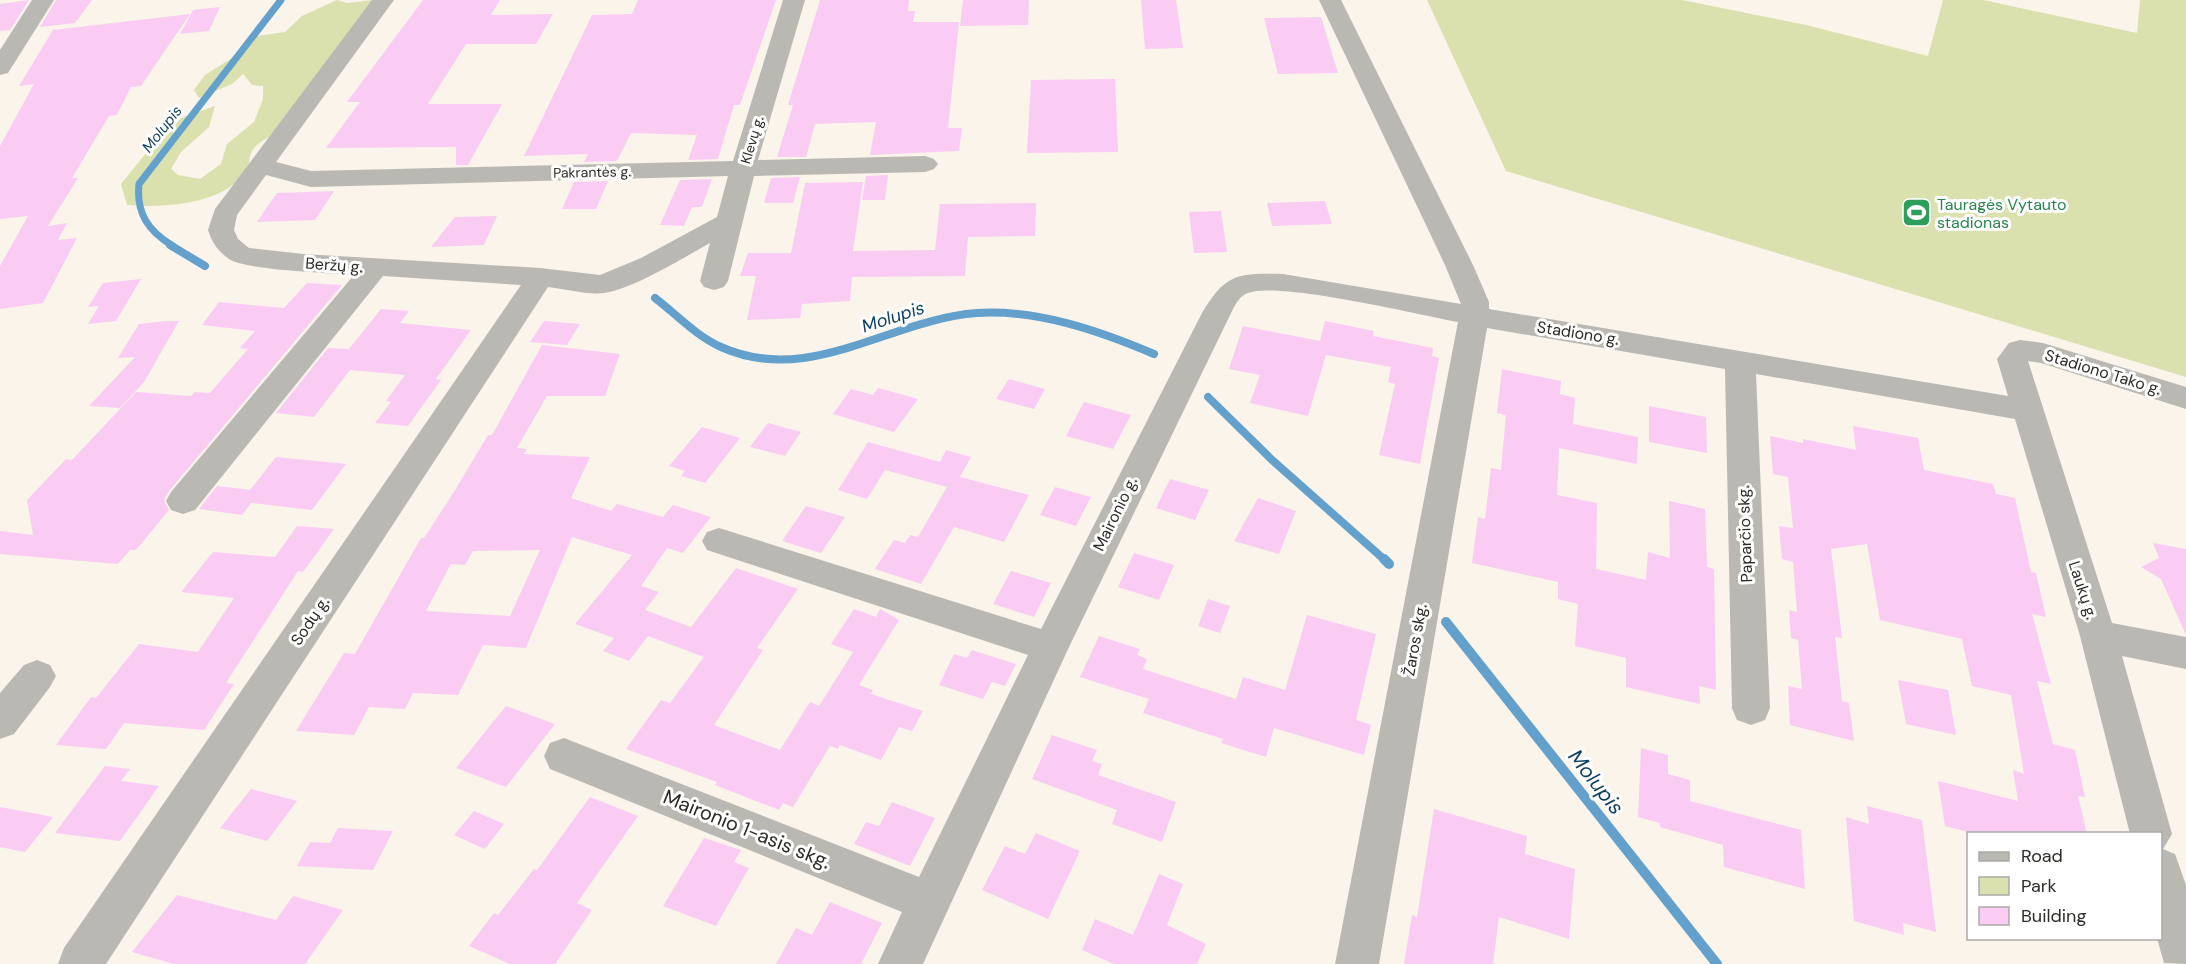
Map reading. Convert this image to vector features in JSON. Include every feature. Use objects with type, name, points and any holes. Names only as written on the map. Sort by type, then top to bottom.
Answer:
[{"type":"street","points":[[0,68],[43,0]]},
{"type":"street","name":"Beržų g.","points":[[383,0],[261,166],[233,199],[224,215],[221,230],[226,243],[241,255],[375,268],[540,277],[603,284],[651,264],[728,222]]},
{"type":"street","name":"Klevų g.","points":[[714,281],[743,169],[794,0]]},
{"type":"street","points":[[1330,0],[1459,265],[1475,302],[1474,316]]},
{"type":"street","name":"Pakrantės g.","points":[[261,166],[312,178],[925,164]]},
{"type":"street","points":[[183,501],[375,268]]},
{"type":"street","name":"Sodų g.","points":[[80,964],[540,277]]},
{"type":"street","name":"Maironio g.","points":[[900,964],[1050,647],[1216,313],[1228,294],[1240,285],[1280,282],[1474,316]]},
{"type":"street","name":"Stadiono g.","points":[[1474,316],[2026,410]]},
{"type":"street","name":"Žaros skg.","points":[[1357,964],[1474,316]]},
{"type":"street","name":"Stadiono Tako g.","points":[[2020,350],[2043,353],[2186,398]]},
{"type":"street","name":"Laukų g.","points":[[2020,350],[2012,359],[2098,636],[2150,832]]},
{"type":"street","name":"Paparčio skg.","points":[[1740,360],[1751,708]]},
{"type":"street","points":[[719,541],[1050,647]]},
{"type":"street","points":[[2098,636],[2186,653]]},
{"type":"street","points":[[0,722],[37,676]]},
{"type":"street","name":"Maironio 1-asis skg.","points":[[564,756],[930,902]]},
{"type":"street","points":[[2162,875],[2186,963]]},
{"type":"green space","points":[[337,0],[347,3],[373,0],[270,136],[253,149],[247,169],[237,181],[225,190],[193,202],[158,206],[127,205],[121,184],[172,121],[215,106],[209,127],[181,152],[171,169],[178,175],[200,179],[221,164],[227,144],[254,122],[263,99],[263,86],[252,85],[243,74],[232,84],[199,98],[194,90],[205,75],[240,53],[257,36],[285,32],[302,16]]},
{"type":"green space","name":"Tauragės Vytauto stadionas","points":[[1427,0],[1682,0],[1806,25],[1928,56],[1943,0],[1983,0],[2137,33],[2140,0],[2186,0],[2186,377],[1506,171]]},
{"type":"building","points":[[29,0],[10,30],[0,31],[0,4]]},
{"type":"building","points":[[56,0],[92,0],[75,23],[40,27]]},
{"type":"building","points":[[423,0],[500,0],[491,15],[553,14],[536,44],[466,44],[428,104],[502,104],[468,165],[456,165],[456,147],[326,148],[360,102],[347,102]]},
{"type":"building","points":[[638,0],[776,0],[740,105],[734,105],[718,159],[688,160],[697,135],[631,133],[617,161],[584,162],[588,154],[524,156],[592,15],[632,14]]},
{"type":"building","points":[[820,0],[909,0],[908,11],[915,11],[913,22],[959,22],[948,128],[962,128],[959,151],[870,155],[876,122],[815,124],[806,157],[777,157],[793,105],[788,105]]},
{"type":"building","points":[[963,0],[1029,0],[1028,25],[960,26]]},
{"type":"building","points":[[1141,0],[1176,0],[1183,48],[1145,49]]},
{"type":"building","points":[[220,7],[209,31],[180,34],[193,10]]},
{"type":"building","points":[[190,14],[141,86],[131,87],[117,115],[109,116],[72,178],[78,178],[48,226],[67,223],[58,240],[77,238],[43,303],[0,309],[0,266],[28,216],[0,219],[0,146],[34,84],[19,86],[53,30]]},
{"type":"building","points":[[1321,17],[1338,73],[1278,74],[1264,18]]},
{"type":"building","points":[[1115,79],[1118,152],[1027,153],[1031,80]]},
{"type":"building","points":[[888,175],[885,200],[862,200],[866,176]]},
{"type":"building","points":[[800,177],[793,203],[764,203],[771,178]]},
{"type":"building","points":[[712,179],[702,207],[692,207],[684,226],[660,225],[680,180]]},
{"type":"building","points":[[608,181],[596,209],[562,209],[574,182]]},
{"type":"building","points":[[863,182],[853,251],[935,250],[940,204],[1036,203],[1035,236],[968,237],[965,276],[852,277],[850,301],[802,304],[800,318],[747,320],[756,276],[740,276],[748,253],[791,253],[805,183]]},
{"type":"building","points":[[334,191],[315,220],[257,222],[277,193]]},
{"type":"building","points":[[1325,201],[1332,224],[1272,226],[1267,203]]},
{"type":"building","points":[[1221,211],[1227,252],[1194,253],[1189,212]]},
{"type":"building","points":[[497,216],[484,245],[431,247],[455,217]]},
{"type":"building","points":[[141,279],[116,321],[88,324],[99,306],[88,307],[103,283]]},
{"type":"building","points":[[307,283],[342,285],[169,491],[164,500],[169,510],[136,550],[130,550],[118,564],[0,554],[0,531],[33,535],[27,500],[66,459],[72,460],[136,392],[191,396],[195,392],[210,393],[248,349],[240,348],[255,331],[202,325],[219,302],[284,308]]},
{"type":"building","points":[[381,309],[409,311],[400,323],[471,330],[436,379],[441,380],[408,426],[375,423],[391,402],[386,401],[405,375],[350,370],[314,417],[276,413],[328,348],[349,349]]},
{"type":"building","points":[[179,321],[144,382],[120,408],[89,406],[135,357],[118,358],[139,324]]},
{"type":"building","points":[[544,321],[580,324],[567,345],[530,342]]},
{"type":"building","points":[[1325,321],[1374,331],[1373,336],[1433,348],[1432,356],[1439,358],[1420,464],[1379,455],[1395,384],[1388,382],[1391,367],[1326,355],[1308,416],[1250,403],[1260,375],[1229,369],[1243,326],[1320,341]]},
{"type":"building","points":[[542,345],[620,354],[605,396],[547,396],[517,448],[527,449],[524,454],[590,457],[571,498],[611,511],[617,504],[663,517],[673,505],[711,517],[683,553],[667,548],[641,586],[659,592],[645,610],[691,627],[736,568],[798,589],[757,648],[763,650],[714,725],[780,750],[810,702],[819,706],[853,652],[831,644],[854,609],[876,617],[880,609],[899,620],[859,685],[873,690],[871,694],[923,711],[912,731],[899,727],[881,760],[840,745],[838,749],[830,746],[793,807],[783,803],[779,810],[715,785],[717,782],[626,749],[661,700],[670,703],[704,657],[648,636],[629,661],[603,651],[614,638],[575,624],[632,555],[572,537],[526,648],[483,645],[458,695],[413,693],[405,709],[369,707],[354,735],[296,731],[344,653],[355,654],[421,538],[424,538],[452,495],[488,435],[492,435]],"holes":[[[540,550],[510,616],[426,611],[451,564],[465,565],[473,551]]]},
{"type":"building","points":[[1502,369],[1561,381],[1560,394],[1575,398],[1573,424],[1638,437],[1637,464],[1559,448],[1557,495],[1597,503],[1596,569],[1646,580],[1648,552],[1670,558],[1669,501],[1705,509],[1707,567],[1714,569],[1716,690],[1699,686],[1700,704],[1626,687],[1626,658],[1575,646],[1578,604],[1558,599],[1558,582],[1472,563],[1478,517],[1485,519],[1491,468],[1501,470],[1506,415],[1497,413]]},
{"type":"building","points":[[1009,379],[1045,389],[1034,409],[996,399]]},
{"type":"building","points":[[878,388],[918,399],[894,432],[833,414],[851,389],[873,395]]},
{"type":"building","points":[[1084,402],[1131,415],[1113,449],[1066,436]]},
{"type":"building","points":[[1649,406],[1706,417],[1707,453],[1649,442]]},
{"type":"building","points":[[768,423],[801,432],[785,456],[750,447]]},
{"type":"building","points":[[1853,426],[1918,438],[1924,470],[1993,484],[1996,494],[2015,498],[2031,572],[2036,573],[2046,617],[2032,614],[2051,684],[2037,681],[2053,744],[2075,750],[2085,797],[2078,796],[2087,832],[1968,832],[1945,826],[1938,781],[2018,801],[2013,770],[2024,774],[2011,695],[1972,686],[1962,639],[1880,620],[1867,544],[1831,549],[1842,638],[1835,637],[1842,701],[1849,703],[1854,741],[1790,725],[1788,686],[1802,689],[1798,640],[1791,638],[1789,610],[1797,612],[1793,562],[1782,559],[1779,526],[1793,528],[1788,477],[1773,474],[1770,436],[1803,443],[1803,439],[1856,450]]},
{"type":"building","points":[[702,427],[740,438],[705,483],[681,476],[685,471],[669,466]]},
{"type":"building","points":[[868,442],[940,462],[946,450],[971,457],[960,477],[1029,495],[1004,542],[954,527],[921,584],[875,569],[894,540],[905,543],[910,535],[918,537],[947,487],[885,470],[867,499],[838,490]]},
{"type":"building","points":[[276,457],[346,464],[312,510],[251,503],[242,515],[199,509],[217,486],[250,490]]},
{"type":"building","points":[[1170,479],[1209,490],[1195,520],[1156,508]]},
{"type":"building","points":[[1055,487],[1091,497],[1076,526],[1040,515]]},
{"type":"building","points":[[1258,498],[1296,511],[1279,554],[1234,541]]},
{"type":"building","points":[[806,506],[845,517],[821,553],[782,541]]},
{"type":"building","points":[[297,526],[334,529],[303,572],[298,571],[226,683],[234,684],[204,730],[124,723],[106,749],[56,745],[91,697],[96,698],[139,644],[198,652],[234,598],[181,592],[213,552],[275,557]]},
{"type":"building","points":[[2153,543],[2186,549],[2186,635],[2161,579],[2141,567],[2159,558]]},
{"type":"building","points":[[1134,553],[1174,565],[1159,600],[1118,587]]},
{"type":"building","points":[[1011,571],[1051,583],[1034,617],[993,604]]},
{"type":"building","points":[[1208,599],[1230,606],[1220,633],[1198,626]]},
{"type":"building","points":[[1307,615],[1376,634],[1356,720],[1371,725],[1364,755],[1274,728],[1266,757],[1221,743],[1223,739],[1143,713],[1149,699],[1080,677],[1099,636],[1140,649],[1137,655],[1147,659],[1143,669],[1236,699],[1243,677],[1285,690]]},
{"type":"building","points":[[972,650],[1016,664],[1005,686],[992,682],[983,699],[939,685],[954,654],[967,658]]},
{"type":"building","points":[[1898,680],[1948,690],[1956,735],[1906,724]]},
{"type":"building","points":[[506,706],[555,724],[506,787],[456,768]]},
{"type":"building","points":[[1052,735],[1097,750],[1092,761],[1102,764],[1098,775],[1176,802],[1162,842],[1112,824],[1117,810],[1032,779]]},
{"type":"building","points":[[1641,748],[1668,755],[1668,774],[1690,780],[1690,801],[1801,830],[1805,889],[1724,867],[1723,845],[1660,827],[1660,823],[1638,817]]},
{"type":"building","points":[[105,766],[130,769],[121,781],[159,786],[120,841],[55,833]]},
{"type":"building","points":[[251,789],[297,801],[267,841],[220,828]]},
{"type":"building","points":[[590,797],[638,816],[577,903],[592,910],[555,964],[510,964],[469,946],[494,913],[498,915],[534,869],[537,870]]},
{"type":"building","points":[[892,802],[935,818],[910,866],[854,844],[866,822],[879,826]]},
{"type":"building","points":[[1867,806],[1922,820],[1936,932],[1903,923],[1904,935],[1854,921],[1846,817],[1869,824]]},
{"type":"building","points":[[0,807],[53,817],[25,852],[0,847]]},
{"type":"building","points":[[1434,809],[1527,836],[1525,854],[1575,869],[1569,939],[1499,917],[1493,964],[1404,964],[1412,915],[1417,917]]},
{"type":"building","points":[[474,811],[504,824],[485,849],[454,835]]},
{"type":"building","points":[[338,828],[393,831],[373,870],[297,866],[310,842],[330,843]]},
{"type":"building","points":[[1036,833],[1080,851],[1048,919],[982,890],[1005,846],[1025,854]]},
{"type":"building","points":[[704,838],[741,850],[734,862],[749,868],[716,926],[663,906]]},
{"type":"building","points":[[1159,874],[1183,884],[1167,925],[1206,944],[1197,964],[1114,964],[1082,950],[1095,919],[1133,935]]},
{"type":"building","points":[[177,895],[276,920],[293,896],[343,910],[305,964],[174,964],[132,952]]},
{"type":"building","points":[[830,902],[882,923],[861,964],[776,964],[796,928],[812,935]]},
{"type":"waterway","name":"Molupis","points":[[173,246],[157,234],[145,220],[140,204],[139,184],[281,0]]},
{"type":"waterway","name":"Molupis","points":[[170,245],[205,266]]},
{"type":"waterway","name":"Molupis","points":[[655,298],[712,342],[754,357],[786,359],[818,355],[913,326],[977,313],[1022,314],[1068,323],[1154,354]]},
{"type":"waterway","name":"Molupis","points":[[1208,397],[1271,459],[1386,561]]},
{"type":"waterway","name":"Molupis","points":[[1386,561],[1389,564]]},
{"type":"waterway","name":"Molupis","points":[[1446,622],[1717,964]]},
{"type":"place","name":"Tauragės Vytauto stadionas","points":[[1916,213]]}]
